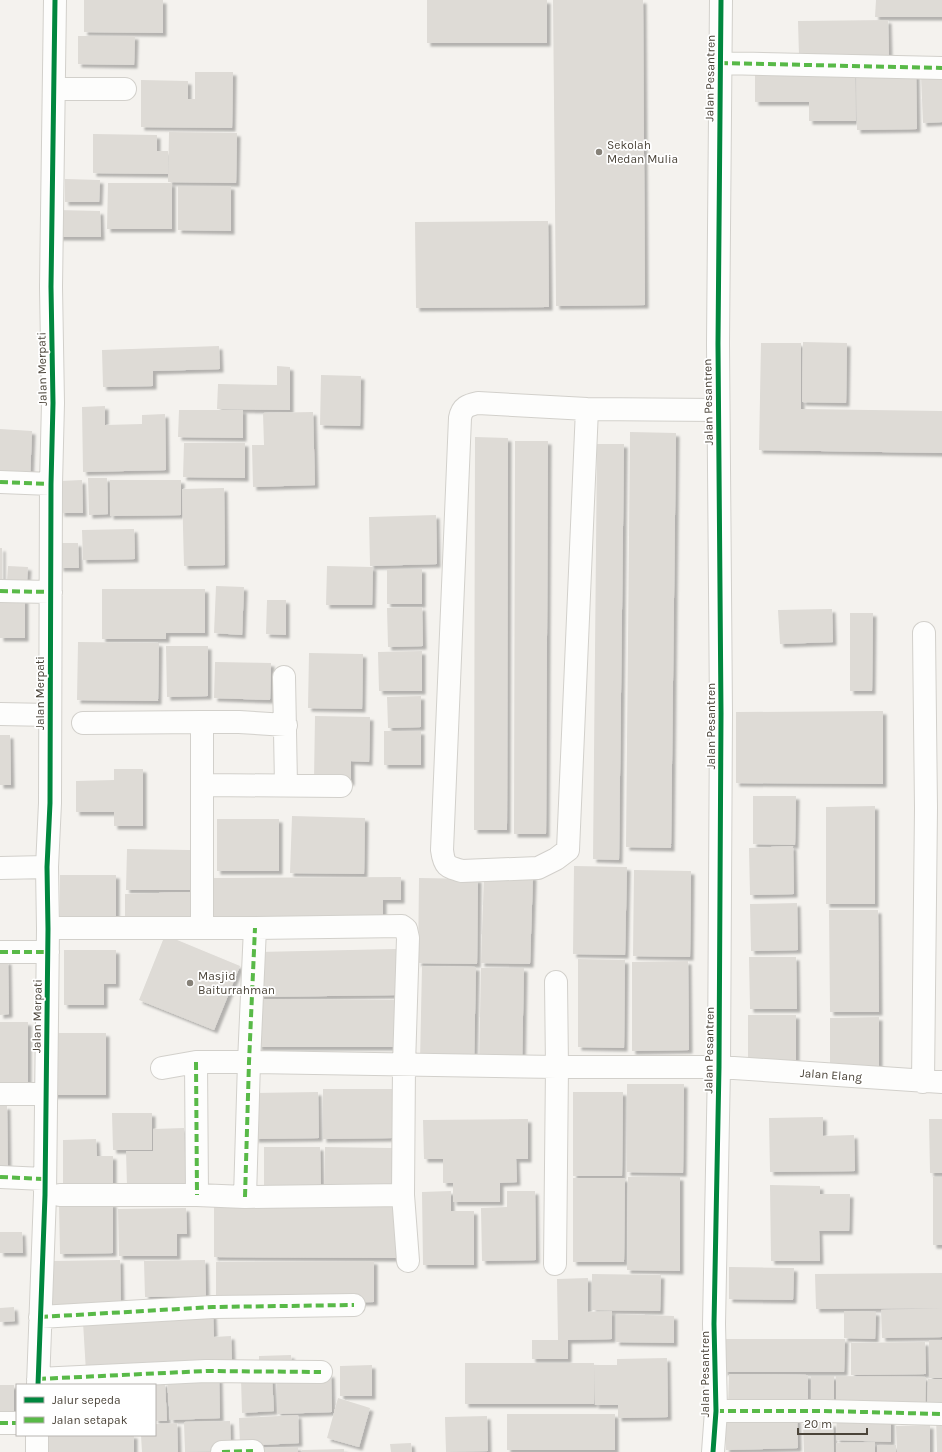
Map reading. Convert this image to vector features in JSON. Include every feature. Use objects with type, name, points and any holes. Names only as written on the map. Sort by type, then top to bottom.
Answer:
[{"type":"street","name":"Jalan Merpati","points":[[38,1382],[46,1094],[48,952],[46,867],[50,804],[51,484],[53,403],[51,287],[55,89],[55,0]]},
{"type":"street","name":"Jalan Pesantren","points":[[713,1452],[716,1411],[714,1324],[719,1067],[721,713],[718,344],[721,0]]},
{"type":"street","points":[[720,63],[942,68]]},
{"type":"street","points":[[55,89],[125,89]]},
{"type":"street","points":[[587,409],[568,850],[556,859],[538,868],[462,871],[451,868],[446,865],[442,850],[461,412],[464,408],[478,403],[587,409],[718,410]]},
{"type":"street","points":[[0,482],[51,484]]},
{"type":"street","points":[[0,590],[51,592]]},
{"type":"street","points":[[924,633],[934,808],[933,1082]]},
{"type":"street","points":[[284,677],[286,785]]},
{"type":"street","points":[[0,714],[50,715]]},
{"type":"street","points":[[202,722],[202,928]]},
{"type":"street","points":[[83,723],[239,722],[286,725]]},
{"type":"street","points":[[203,785],[341,786]]},
{"type":"street","points":[[0,868],[46,867]]},
{"type":"street","points":[[57,928],[404,927],[408,938],[404,1065],[403,1195],[408,1261]]},
{"type":"street","points":[[245,1197],[255,928]]},
{"type":"street","points":[[0,952],[48,952]]},
{"type":"street","points":[[555,1264],[557,1067],[556,982]]},
{"type":"street","points":[[196,1062],[197,1195]]},
{"type":"street","name":"Jalan Elang","points":[[162,1068],[196,1062],[557,1067],[719,1067],[933,1082]]},
{"type":"street","points":[[0,1094],[46,1094]]},
{"type":"street","points":[[0,1177],[44,1179]]},
{"type":"street","points":[[60,1195],[197,1195],[245,1197],[403,1195]]},
{"type":"street","points":[[40,1317],[213,1307],[354,1305]]},
{"type":"street","points":[[38,1382],[206,1370],[321,1372]]},
{"type":"street","points":[[716,1411],[824,1411],[942,1414]]},
{"type":"street","points":[[0,1423],[16,1423]]},
{"type":"street","points":[[37,1436],[37,1452]]},
{"type":"street","points":[[222,1452],[253,1451]]},
{"type":"building","points":[[84,0],[163,0],[163,33],[84,32]]},
{"type":"building","points":[[427,0],[547,0],[547,43],[427,43]]},
{"type":"building","name":"Sekolah Medan Mulia","points":[[553,0],[643,0],[645,305],[556,306]]},
{"type":"building","points":[[876,0],[942,0],[942,17],[875,17]]},
{"type":"building","points":[[888,20],[889,55],[799,56],[798,21]]},
{"type":"building","points":[[78,36],[135,36],[134,65],[78,64]]},
{"type":"building","points":[[855,71],[856,121],[809,121],[809,102],[755,102],[755,72]]},
{"type":"building","points":[[916,71],[917,129],[857,130],[856,72]]},
{"type":"building","points":[[195,72],[233,72],[232,128],[141,127],[141,80],[188,81],[188,99],[195,99]]},
{"type":"building","points":[[942,75],[942,122],[923,123],[921,76]]},
{"type":"building","points":[[169,132],[237,133],[236,183],[168,182]]},
{"type":"building","points":[[93,134],[157,135],[157,151],[168,151],[168,174],[93,173]]},
{"type":"building","points":[[65,179],[100,180],[99,202],[65,202]]},
{"type":"building","points":[[108,183],[172,183],[172,229],[107,229]]},
{"type":"building","points":[[178,186],[231,186],[231,231],[178,230]]},
{"type":"building","points":[[57,210],[100,211],[101,237],[57,237]]},
{"type":"building","points":[[548,221],[549,307],[416,308],[415,222]]},
{"type":"building","points":[[803,342],[847,343],[846,403],[802,402]]},
{"type":"building","points":[[761,343],[801,343],[801,409],[942,411],[942,453],[759,450]]},
{"type":"building","points":[[219,346],[220,369],[153,371],[153,386],[103,387],[102,350]]},
{"type":"building","points":[[277,366],[290,367],[290,410],[217,409],[218,384],[277,385]]},
{"type":"building","points":[[321,375],[361,376],[360,426],[320,425]]},
{"type":"building","points":[[105,406],[105,425],[142,424],[142,415],[165,414],[166,470],[83,472],[82,407]]},
{"type":"building","points":[[179,410],[243,410],[243,438],[178,437]]},
{"type":"building","points":[[313,412],[315,485],[253,487],[252,445],[264,445],[263,413]]},
{"type":"building","points":[[0,429],[32,431],[30,480],[0,479]]},
{"type":"building","points":[[630,432],[676,433],[671,848],[626,847]]},
{"type":"building","points":[[475,437],[508,438],[507,830],[474,830]]},
{"type":"building","points":[[515,441],[548,441],[546,834],[514,834]]},
{"type":"building","points":[[184,443],[245,443],[245,478],[183,477]]},
{"type":"building","points":[[597,444],[624,444],[619,860],[593,859]]},
{"type":"building","points":[[88,478],[107,478],[108,514],[89,515]]},
{"type":"building","points":[[82,480],[83,513],[61,513],[60,481]]},
{"type":"building","points":[[110,480],[181,480],[181,515],[110,516]]},
{"type":"building","points":[[224,488],[225,565],[184,566],[182,489]]},
{"type":"building","points":[[436,515],[437,564],[370,566],[369,517]]},
{"type":"building","points":[[134,529],[135,559],[83,560],[82,530]]},
{"type":"building","points":[[60,543],[78,543],[79,568],[60,568]]},
{"type":"building","points":[[0,548],[2,548],[2,587],[0,587]]},
{"type":"building","points":[[8,566],[28,567],[27,581],[7,581]]},
{"type":"building","points":[[327,566],[373,567],[372,605],[326,605]]},
{"type":"building","points":[[387,569],[422,569],[422,604],[387,604]]},
{"type":"building","points":[[216,586],[244,587],[242,635],[214,633]]},
{"type":"building","points":[[102,589],[205,589],[205,633],[166,633],[166,639],[102,639]]},
{"type":"building","points":[[25,599],[25,638],[0,638],[0,600]]},
{"type":"building","points":[[267,600],[286,600],[286,635],[266,634]]},
{"type":"building","points":[[422,607],[423,646],[388,647],[387,608]]},
{"type":"building","points":[[832,609],[833,642],[780,644],[778,610]]},
{"type":"building","points":[[850,613],[873,613],[872,691],[850,691]]},
{"type":"building","points":[[78,642],[159,643],[158,701],[77,700]]},
{"type":"building","points":[[166,646],[208,646],[208,696],[167,697]]},
{"type":"building","points":[[422,651],[422,691],[379,691],[378,652]]},
{"type":"building","points":[[309,653],[363,654],[362,709],[308,708]]},
{"type":"building","points":[[215,662],[271,663],[270,700],[214,698]]},
{"type":"building","points":[[421,696],[421,727],[388,728],[387,697]]},
{"type":"building","points":[[883,711],[883,784],[736,783],[736,712]]},
{"type":"building","points":[[315,716],[370,717],[369,762],[351,761],[351,782],[314,781]]},
{"type":"building","points":[[384,731],[421,731],[421,765],[384,765]]},
{"type":"building","points":[[0,735],[10,735],[11,785],[0,785]]},
{"type":"building","points":[[114,769],[143,769],[143,826],[114,826],[114,812],[76,812],[76,781],[114,780]]},
{"type":"building","points":[[753,796],[796,796],[795,845],[753,844]]},
{"type":"building","points":[[875,806],[875,904],[826,904],[826,807]]},
{"type":"building","points":[[292,816],[365,818],[364,874],[290,873]]},
{"type":"building","points":[[217,819],[279,819],[279,871],[217,871]]},
{"type":"building","points":[[793,846],[794,894],[750,895],[749,848]]},
{"type":"building","points":[[127,849],[191,850],[191,890],[126,890]]},
{"type":"building","points":[[574,866],[627,867],[625,955],[573,954]]},
{"type":"building","points":[[634,870],[691,871],[690,957],[633,956]]},
{"type":"building","points":[[60,875],[116,875],[116,926],[60,926]]},
{"type":"building","points":[[484,875],[533,876],[530,964],[481,963]]},
{"type":"building","points":[[401,877],[401,900],[383,900],[383,924],[209,925],[209,878]]},
{"type":"building","points":[[419,878],[478,879],[477,964],[418,963]]},
{"type":"building","points":[[191,892],[192,924],[125,926],[125,894]]},
{"type":"building","points":[[797,903],[798,950],[751,951],[750,904]]},
{"type":"building","points":[[829,910],[878,910],[879,1012],[830,1012]]},
{"type":"building","name":"Masjid Baiturrahman","points":[[165,935],[240,966],[214,1030],[139,1000]]},
{"type":"building","points":[[396,949],[397,995],[259,997],[258,952]]},
{"type":"building","points":[[64,950],[116,950],[116,984],[104,984],[104,1005],[64,1005]]},
{"type":"building","points":[[749,957],[796,957],[797,1009],[750,1009]]},
{"type":"building","points":[[578,959],[625,960],[624,1048],[578,1047]]},
{"type":"building","points":[[0,961],[8,961],[9,1014],[0,1015]]},
{"type":"building","points":[[688,961],[689,1050],[632,1051],[632,962]]},
{"type":"building","points":[[422,966],[476,967],[474,1063],[420,1062]]},
{"type":"building","points":[[481,968],[524,968],[522,1065],[479,1064]]},
{"type":"building","points":[[259,999],[395,1000],[395,1047],[258,1047]]},
{"type":"building","points":[[748,1015],[796,1015],[796,1067],[748,1066]]},
{"type":"building","points":[[879,1017],[879,1068],[830,1068],[830,1018]]},
{"type":"building","points":[[0,1022],[28,1022],[28,1083],[0,1083]]},
{"type":"building","points":[[51,1033],[106,1033],[106,1095],[51,1095]]},
{"type":"building","points":[[627,1084],[684,1084],[683,1173],[627,1172]]},
{"type":"building","points":[[323,1089],[392,1089],[392,1138],[323,1139]]},
{"type":"building","points":[[318,1092],[319,1138],[255,1139],[254,1093]]},
{"type":"building","points":[[573,1092],[623,1092],[622,1176],[573,1176]]},
{"type":"building","points":[[0,1106],[7,1106],[8,1173],[0,1174]]},
{"type":"building","points":[[112,1113],[152,1113],[152,1150],[113,1150]]},
{"type":"building","points":[[823,1117],[823,1136],[854,1135],[855,1171],[770,1172],[769,1118]]},
{"type":"building","points":[[528,1119],[528,1159],[516,1159],[517,1182],[500,1183],[500,1202],[453,1202],[453,1183],[443,1183],[443,1159],[424,1159],[423,1120]]},
{"type":"building","points":[[929,1119],[942,1119],[942,1173],[930,1173]]},
{"type":"building","points":[[184,1128],[186,1186],[127,1187],[126,1151],[153,1151],[153,1129]]},
{"type":"building","points":[[96,1139],[97,1156],[113,1156],[113,1184],[63,1186],[63,1140]]},
{"type":"building","points":[[264,1147],[320,1147],[321,1188],[264,1188]]},
{"type":"building","points":[[325,1147],[392,1148],[391,1194],[324,1193]]},
{"type":"building","points":[[628,1177],[680,1177],[680,1271],[627,1270]]},
{"type":"building","points":[[933,1177],[942,1177],[942,1245],[933,1245]]},
{"type":"building","points":[[573,1178],[625,1178],[624,1262],[573,1262]]},
{"type":"building","points":[[770,1185],[820,1186],[820,1194],[850,1194],[849,1231],[819,1231],[820,1261],[771,1261]]},
{"type":"building","points":[[451,1191],[451,1211],[474,1211],[474,1265],[423,1265],[422,1192]]},
{"type":"building","points":[[507,1191],[535,1191],[536,1260],[482,1261],[481,1208],[507,1207]]},
{"type":"building","points":[[113,1203],[113,1253],[60,1254],[59,1204]]},
{"type":"building","points":[[214,1206],[398,1206],[398,1258],[214,1257]]},
{"type":"building","points":[[186,1208],[187,1234],[177,1234],[177,1256],[119,1256],[118,1209]]},
{"type":"building","points":[[0,1232],[22,1232],[23,1253],[0,1253]]},
{"type":"building","points":[[120,1260],[121,1310],[52,1311],[51,1261]]},
{"type":"building","points":[[205,1260],[206,1296],[145,1297],[144,1261]]},
{"type":"building","points":[[374,1261],[374,1302],[216,1304],[216,1262]]},
{"type":"building","points":[[729,1267],[794,1268],[793,1300],[729,1299]]},
{"type":"building","points":[[942,1273],[942,1308],[816,1309],[815,1274]]},
{"type":"building","points":[[592,1274],[661,1275],[660,1311],[592,1310]]},
{"type":"building","points":[[588,1278],[588,1312],[612,1311],[612,1339],[568,1340],[568,1359],[532,1359],[532,1340],[558,1340],[557,1279]]},
{"type":"building","points":[[14,1307],[15,1321],[0,1322],[0,1308]]},
{"type":"building","points":[[942,1308],[942,1337],[882,1338],[881,1310]]},
{"type":"building","points":[[844,1311],[876,1312],[875,1339],[844,1338]]},
{"type":"building","points":[[213,1314],[214,1337],[231,1336],[232,1360],[86,1372],[83,1322]]},
{"type":"building","points":[[616,1314],[674,1316],[674,1343],[616,1342]]},
{"type":"building","points":[[724,1339],[845,1339],[844,1372],[724,1372]]},
{"type":"building","points":[[929,1340],[942,1340],[942,1378],[929,1378]]},
{"type":"building","points":[[925,1342],[926,1374],[851,1375],[851,1343]]},
{"type":"building","points":[[291,1355],[292,1370],[259,1371],[259,1356]]},
{"type":"building","points":[[667,1358],[668,1417],[618,1418],[618,1405],[595,1405],[594,1365],[617,1365],[617,1359]]},
{"type":"building","points":[[465,1363],[594,1363],[594,1404],[465,1404]]},
{"type":"building","points":[[372,1365],[372,1396],[340,1396],[340,1366]]},
{"type":"building","points":[[331,1374],[332,1412],[277,1414],[277,1375]]},
{"type":"building","points":[[729,1374],[808,1375],[808,1407],[728,1407]]},
{"type":"building","points":[[811,1376],[834,1376],[834,1409],[811,1409]]},
{"type":"building","points":[[836,1376],[926,1377],[925,1410],[836,1408]]},
{"type":"building","points":[[219,1377],[220,1418],[170,1420],[167,1380]]},
{"type":"building","points":[[272,1378],[274,1411],[242,1413],[241,1379]]},
{"type":"building","points":[[928,1379],[942,1379],[942,1408],[927,1408]]},
{"type":"building","points":[[165,1383],[167,1421],[156,1421],[156,1384],[143,1384]]},
{"type":"building","points":[[0,1385],[14,1385],[14,1419],[0,1419]]},
{"type":"building","points":[[338,1398],[370,1408],[359,1447],[327,1438]]},
{"type":"building","points":[[797,1412],[798,1448],[726,1450],[725,1414]]},
{"type":"building","points":[[507,1414],[615,1414],[615,1450],[507,1450]]},
{"type":"building","points":[[837,1414],[891,1415],[891,1442],[836,1440]]},
{"type":"building","points":[[298,1415],[299,1443],[240,1446],[239,1418]]},
{"type":"building","points":[[936,1415],[942,1415],[942,1452],[937,1452]]},
{"type":"building","points":[[487,1416],[488,1451],[446,1452],[445,1417]]},
{"type":"building","points":[[230,1421],[231,1451],[185,1452],[184,1422]]},
{"type":"building","points":[[177,1423],[178,1452],[142,1452],[141,1436],[156,1436],[156,1424]]},
{"type":"building","points":[[833,1423],[834,1452],[804,1452],[803,1424]]},
{"type":"building","points":[[930,1425],[930,1452],[897,1452],[896,1426]]},
{"type":"building","points":[[44,1436],[134,1436],[134,1452],[44,1452]]},
{"type":"building","points":[[875,1442],[875,1452],[836,1452],[836,1443]]},
{"type":"building","points":[[411,1443],[412,1452],[391,1452],[390,1444]]},
{"type":"building","points":[[877,1445],[896,1445],[896,1452],[877,1452]]},
{"type":"building","points":[[298,1447],[298,1452],[256,1452],[256,1448]]},
{"type":"building","points":[[344,1449],[344,1452],[302,1452],[302,1450]]},
{"type":"marked path","points":[[720,63],[942,68]]},
{"type":"marked path","points":[[0,482],[51,484]]},
{"type":"marked path","points":[[0,591],[51,592]]},
{"type":"marked path","points":[[245,1197],[255,928]]},
{"type":"marked path","points":[[0,952],[48,952]]},
{"type":"marked path","points":[[196,1062],[197,1195]]},
{"type":"marked path","points":[[0,1177],[44,1179]]},
{"type":"marked path","points":[[40,1317],[213,1307],[354,1305]]},
{"type":"marked path","points":[[38,1379],[206,1371],[321,1372]]},
{"type":"marked path","points":[[716,1411],[824,1411],[942,1414]]},
{"type":"marked path","points":[[0,1423],[16,1423]]},
{"type":"marked path","points":[[222,1452],[253,1451]]},
{"type":"cycle path","points":[[38,1384],[45,1195],[48,929],[47,867],[50,803],[51,484],[53,403],[51,287],[55,0]]},
{"type":"cycle path","points":[[713,1452],[716,1411],[714,1324],[719,1067],[721,713],[718,344],[721,0]]},
{"type":"place","name":"Sekolah Medan Mulia","points":[[599,152]]},
{"type":"place","name":"Masjid Baiturrahman","points":[[190,983]]}]
